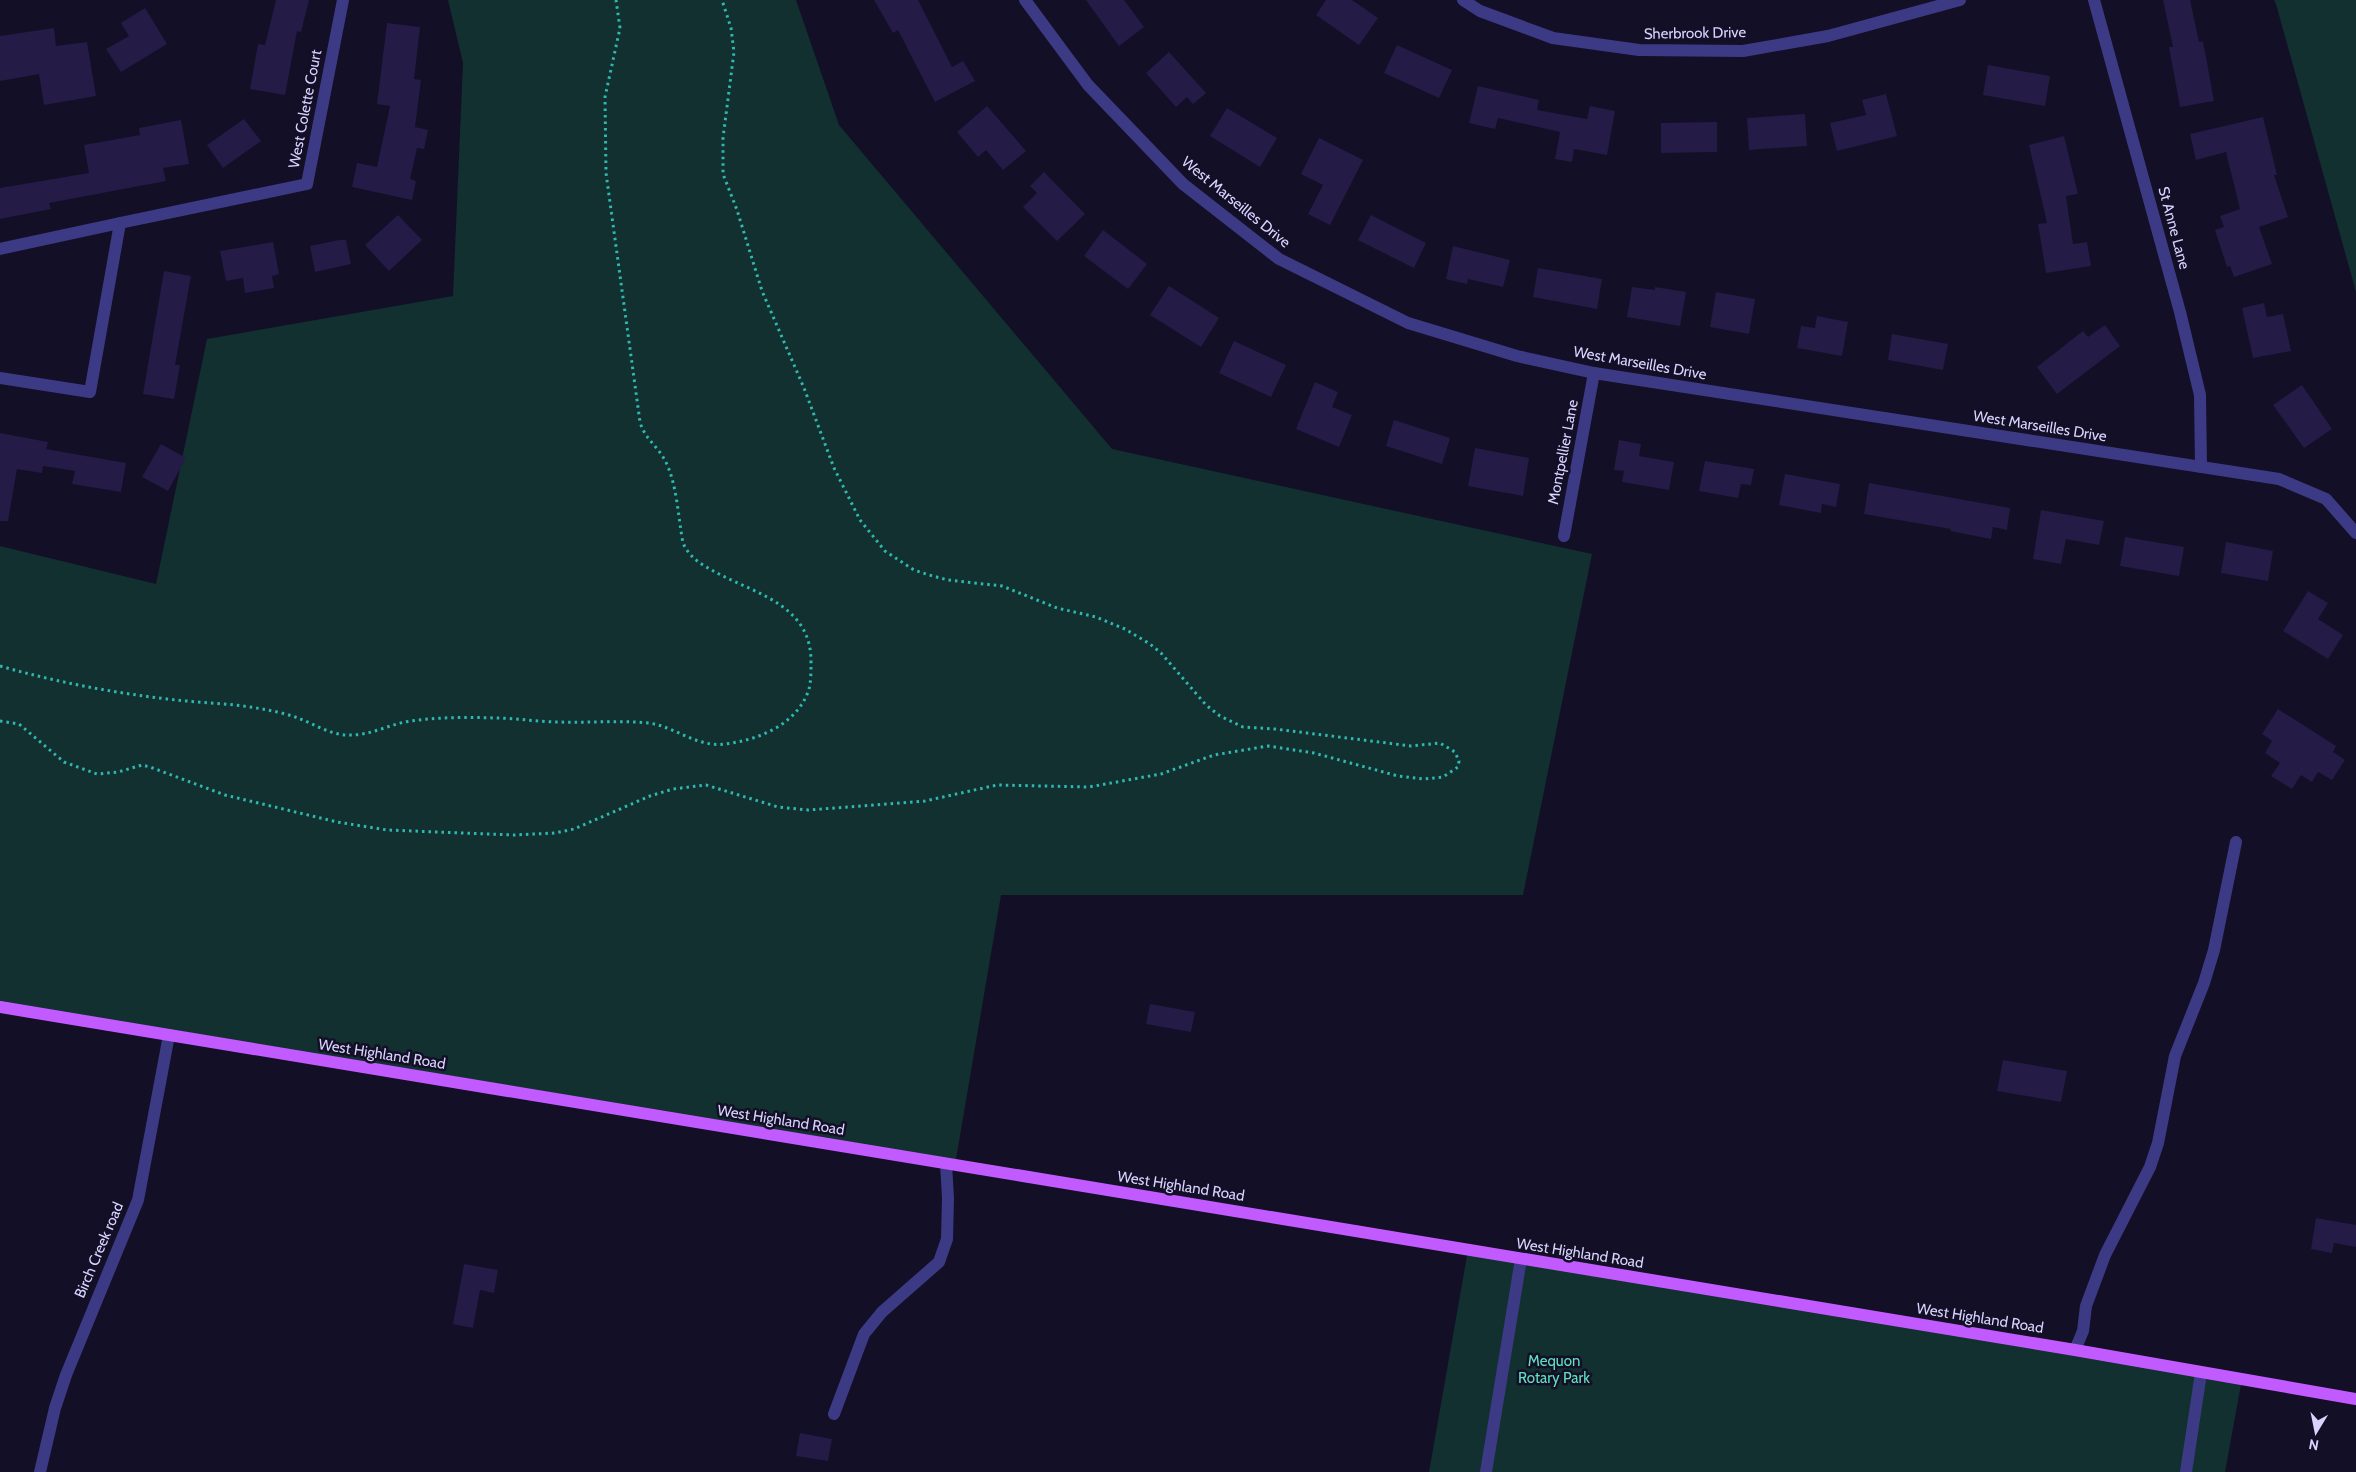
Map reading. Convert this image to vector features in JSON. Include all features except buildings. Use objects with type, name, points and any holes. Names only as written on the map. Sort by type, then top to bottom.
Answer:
[{"type":"main road","name":"West Highland Road","points":[[0,1007],[2075,1350],[2356,1399]]},
{"type":"street","name":"West Colette Court","points":[[0,248],[308,184],[342,0]]},
{"type":"street","name":"West Marseilles Drive","points":[[1025,0],[1088,85],[1183,184],[1279,258],[1408,323],[1516,356],[1594,373],[2279,479],[2326,499],[2356,533]]},
{"type":"street","name":"Sherbrook Drive","points":[[1464,0],[1480,11],[1553,38],[1638,50],[1724,51],[1743,51],[1828,36],[1960,0]]},
{"type":"street","name":"St Anne Lane","points":[[2094,0],[2180,312],[2200,395],[2201,467]]},
{"type":"street","points":[[0,378],[90,392],[120,223]]},
{"type":"street","name":"Montpellier Lane","points":[[1564,536],[1594,373]]},
{"type":"street","points":[[2075,1350],[2082,1330],[2086,1306],[2105,1255],[2150,1166],[2158,1143],[2175,1056],[2204,983],[2214,950],[2236,842]]},
{"type":"street","name":"Birch Creek road","points":[[40,1472],[55,1408],[66,1375],[138,1200],[169,1035]]},
{"type":"street","points":[[834,1414],[864,1334],[882,1312],[939,1262],[948,1238],[946,1164]]},
{"type":"street","points":[[1486,1472],[1521,1259]]},
{"type":"street","points":[[2186,1472],[2201,1373]]},
{"type":"path","points":[[0,666],[53,681],[84,687],[169,699],[261,708],[296,717],[338,734],[349,736],[368,734],[402,723],[423,720],[496,718],[558,722],[648,723],[665,726],[704,743],[724,744],[748,738],[788,722],[804,702],[810,687],[811,655],[809,639],[804,628],[795,616],[777,602],[702,565],[687,551],[683,543],[670,474],[663,457],[647,438],[640,422],[606,173],[605,97],[620,28],[616,0]]},
{"type":"path","points":[[0,721],[19,724],[64,762],[97,774],[118,772],[142,765],[225,795],[336,822],[387,830],[462,834],[536,835],[555,833],[590,823],[650,796],[693,786],[706,785],[792,810],[840,809],[925,801],[997,785],[1088,787],[1161,774],[1214,755],[1268,746],[1314,753],[1398,776],[1424,779],[1443,778],[1458,767],[1455,752],[1440,743],[1411,746],[1237,725],[1220,716],[1206,705],[1161,653],[1125,629],[1096,617],[1057,608],[1002,586],[948,580],[929,575],[914,570],[886,551],[860,520],[834,468],[804,388],[762,291],[737,210],[723,174],[723,138],[734,52],[731,28],[722,0]]},
{"type":"green space","points":[[448,0],[796,0],[839,125],[1112,449],[1592,554],[1523,895],[1001,895],[955,1165],[0,1007],[0,546],[156,584],[207,339],[453,296],[463,63]]},
{"type":"green space","points":[[2274,0],[2356,0],[2356,292],[2276,4]]},
{"type":"green space","name":"Mequon Rotary Park","points":[[1468,1250],[2242,1379],[2225,1472],[1429,1472]]}]
